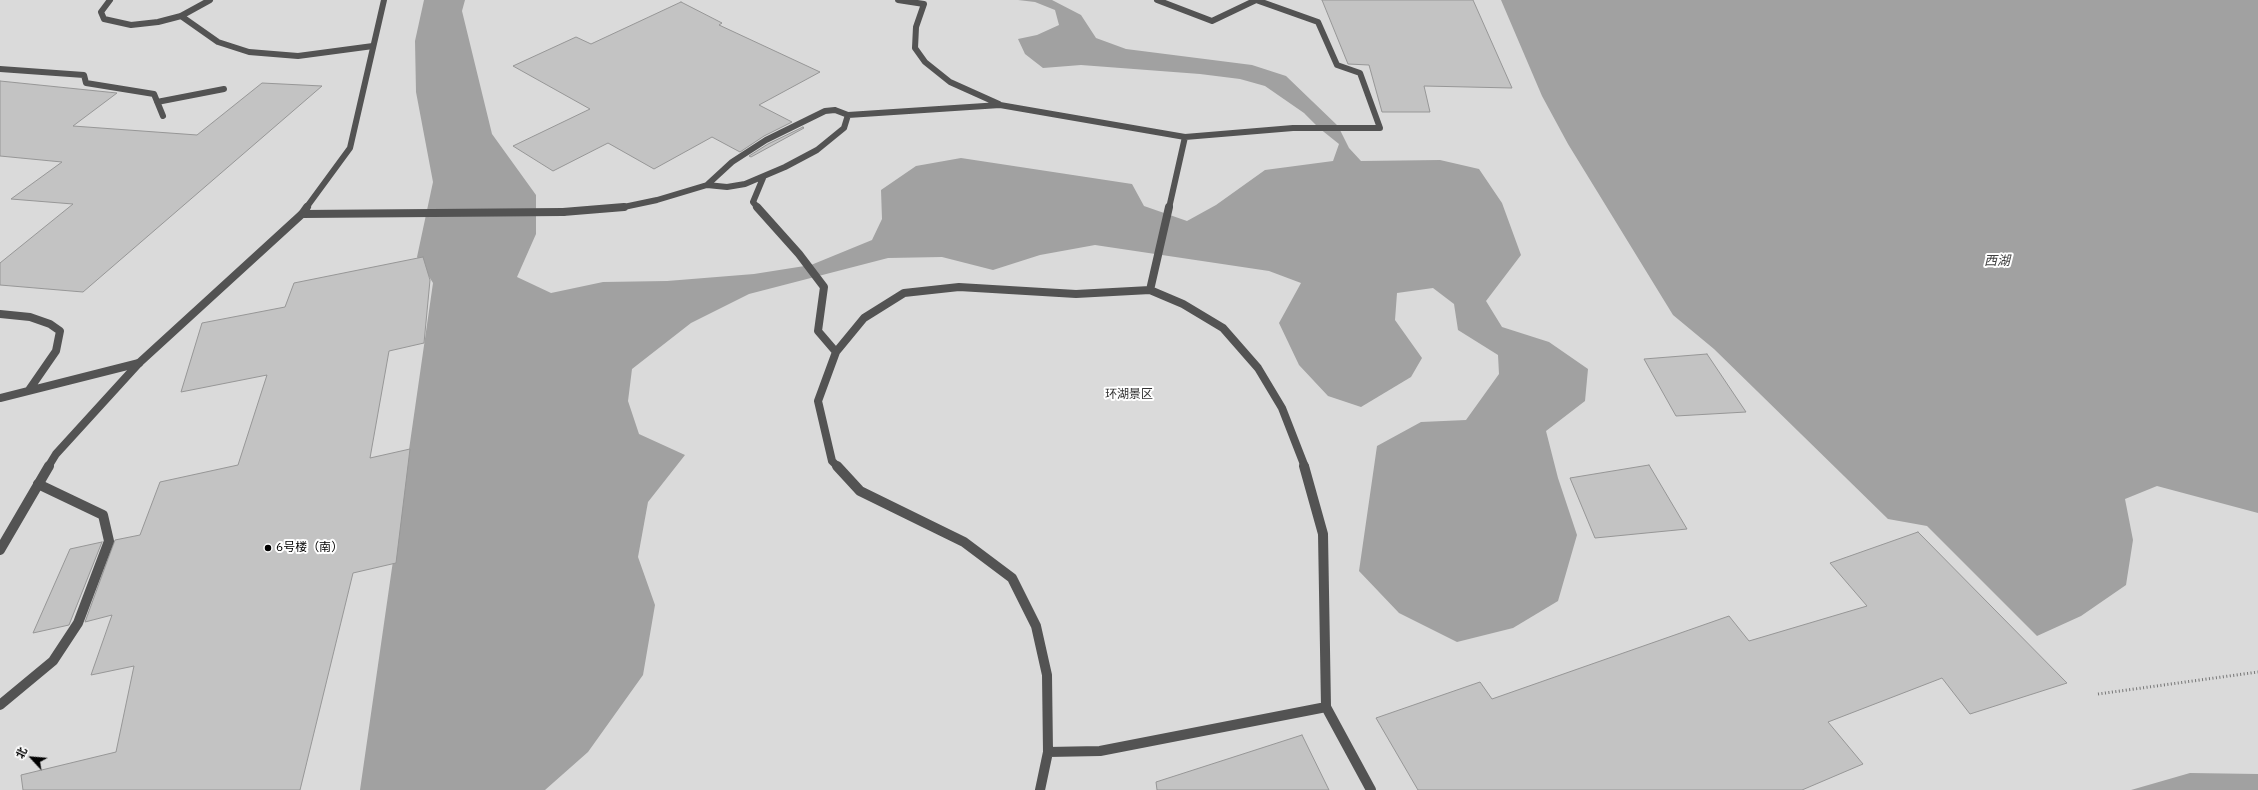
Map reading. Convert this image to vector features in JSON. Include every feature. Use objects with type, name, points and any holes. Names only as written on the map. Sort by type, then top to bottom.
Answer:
[{"type":"street","points":[[110,0],[101,12],[104,19],[131,25],[158,22],[181,16],[210,0]]},
{"type":"street","points":[[0,550],[56,454],[139,363],[302,214],[350,148],[384,0]]},
{"type":"street","points":[[898,0],[924,4],[916,27],[915,48],[925,62],[950,82],[1000,105]]},
{"type":"street","points":[[302,214],[563,212],[619,208],[658,200],[707,184],[732,162],[766,140],[825,112],[835,110],[848,115],[1000,105],[1185,137],[1293,128],[1380,128],[1360,74],[1337,65],[1318,22],[1256,0],[1212,21],[1157,0]]},
{"type":"street","points":[[181,16],[218,42],[249,52],[298,56],[373,46]]},
{"type":"street","points":[[0,69],[84,75],[86,83],[154,94],[163,116]]},
{"type":"street","points":[[157,102],[224,88]]},
{"type":"street","points":[[707,184],[727,187],[763,178],[817,150],[844,128],[848,115]]},
{"type":"street","points":[[1150,290],[1170,196],[1185,137]]},
{"type":"street","points":[[763,178],[753,202],[799,254],[824,287],[818,331],[836,352]]},
{"type":"street","points":[[1040,790],[1048,752],[1047,675],[1036,626],[1012,578],[964,542],[860,491],[832,461],[818,401],[836,352],[864,318],[904,293],[959,287],[1076,294],[1150,290],[1184,304],[1223,328],[1258,368],[1282,408],[1301,454],[1323,534],[1326,707],[1372,790]]},
{"type":"street","points":[[0,314],[30,317],[50,324],[60,331],[56,350],[29,390]]},
{"type":"street","points":[[0,398],[139,363]]},
{"type":"street","points":[[0,705],[53,661],[78,623],[109,541],[103,515],[38,484]]},
{"type":"street","points":[[1048,752],[1100,751],[1326,707]]},
{"type":"path","points":[[2098,694],[2258,672]]},
{"type":"green space","name":"环湖景区","points":[[0,0],[2258,0],[2258,790],[0,790]]},
{"type":"water","points":[[424,0],[465,0],[462,11],[492,134],[536,195],[536,234],[517,277],[551,293],[603,282],[667,281],[754,274],[811,265],[872,240],[882,219],[881,190],[916,166],[961,158],[1132,184],[1144,206],[1187,221],[1216,205],[1265,170],[1333,161],[1339,144],[1319,128],[1304,113],[1265,86],[1240,79],[1200,74],[1081,65],[1043,68],[1025,54],[1018,39],[1037,35],[1059,25],[1055,10],[1035,2],[1018,0],[1052,0],[1081,15],[1096,38],[1126,49],[1252,65],[1286,76],[1338,126],[1349,148],[1361,161],[1440,160],[1479,169],[1502,203],[1521,255],[1486,301],[1502,327],[1549,342],[1588,369],[1585,401],[1546,431],[1558,478],[1577,535],[1558,601],[1513,628],[1457,642],[1399,613],[1359,571],[1377,446],[1421,422],[1466,420],[1499,374],[1498,355],[1458,330],[1454,304],[1433,288],[1397,293],[1395,320],[1422,358],[1411,377],[1361,407],[1328,396],[1299,365],[1279,323],[1301,283],[1269,271],[1095,245],[1040,255],[993,270],[942,257],[888,258],[749,294],[691,323],[632,369],[628,401],[639,434],[685,455],[648,502],[638,557],[655,605],[643,675],[588,752],[545,790],[360,790],[433,283],[417,257],[433,182],[416,92],[415,41]]},
{"type":"water","name":"西湖","points":[[1501,0],[2258,0],[2258,513],[2157,486],[2125,499],[2133,540],[2126,585],[2081,616],[2037,636],[1927,526],[1888,519],[1714,349],[1673,315],[1568,144],[1542,96]]},
{"type":"water","points":[[2190,773],[2258,774],[2258,790],[2131,790]]},
{"type":"building","points":[[1322,0],[1473,0],[1512,88],[1424,86],[1430,112],[1382,112],[1369,65],[1348,64]]},
{"type":"building","points":[[681,2],[722,23],[719,25],[820,72],[759,105],[792,122],[764,136],[740,152],[712,137],[654,169],[608,143],[553,171],[513,146],[590,109],[513,66],[576,37],[591,44]]},
{"type":"building","points":[[0,81],[117,93],[73,126],[197,135],[262,83],[322,86],[83,292],[0,285],[0,263],[73,204],[11,199],[62,162],[0,156]]},
{"type":"building","points":[[803,127],[804,128],[751,157],[749,156],[768,144]]},
{"type":"building","points":[[423,257],[430,280],[424,343],[389,351],[370,458],[410,449],[396,563],[353,573],[300,790],[23,790],[21,775],[116,752],[134,666],[91,675],[112,615],[85,622],[115,540],[140,535],[160,482],[238,465],[267,375],[181,392],[202,323],[285,307],[294,283]]},
{"type":"building","points":[[1707,354],[1746,412],[1676,416],[1644,359]]},
{"type":"building","points":[[1649,465],[1687,529],[1595,538],[1570,478]]},
{"type":"building","points":[[1918,532],[2067,683],[1970,714],[1942,678],[1828,722],[1863,764],[1802,790],[1418,790],[1376,718],[1480,682],[1492,699],[1729,616],[1749,641],[1867,606],[1830,563]]},
{"type":"building","points":[[102,542],[69,625],[33,633],[70,549]]},
{"type":"building","points":[[1302,735],[1329,790],[1157,790],[1156,782]]},
{"type":"place","name":"6号楼（南）","points":[[268,548]]}]
